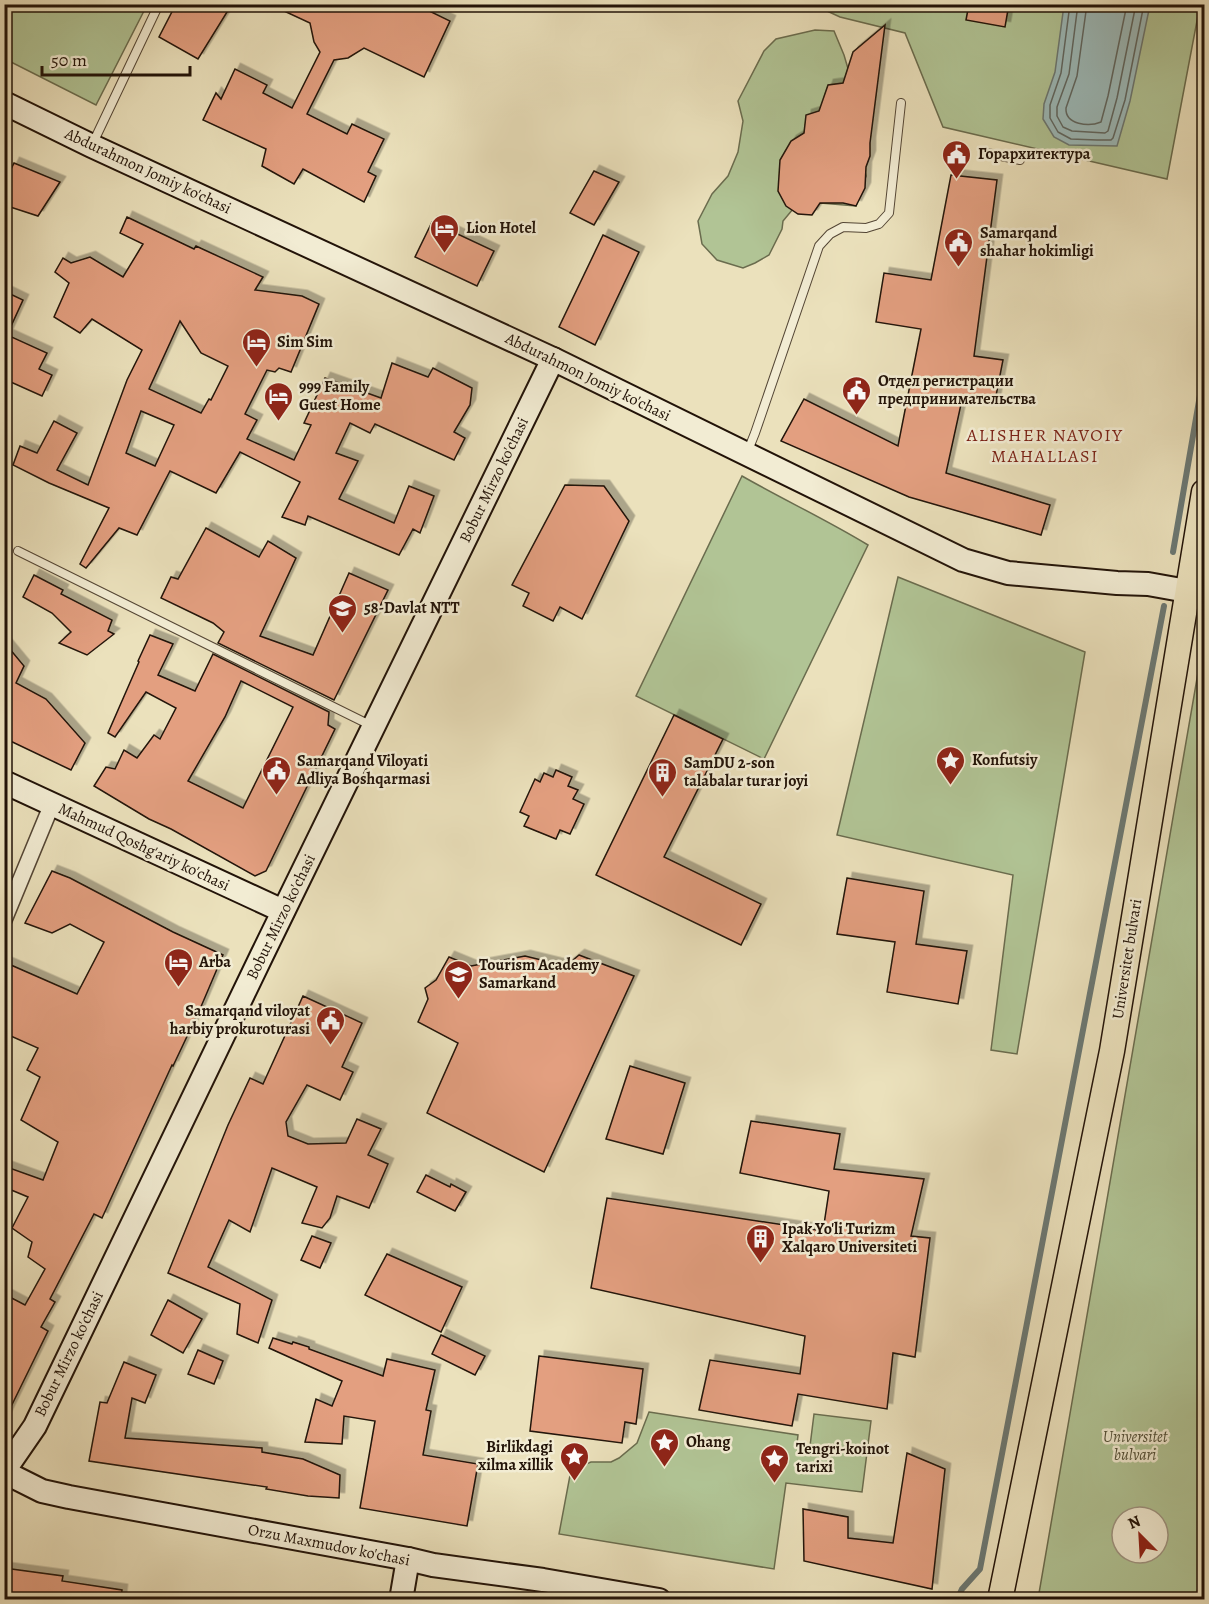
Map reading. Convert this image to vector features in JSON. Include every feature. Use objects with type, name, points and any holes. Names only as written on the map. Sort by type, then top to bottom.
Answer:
[{"type":"main road","name":"Abdurahmon Jomiy ko'chasi","points":[[4,103],[553,359],[963,560],[1008,573],[1148,584],[1187,591]]},
{"type":"main road","name":"Bobur Mirzo ko'chasi","points":[[4,1472],[35,1426],[283,911],[553,359]]},
{"type":"main road","name":"Universitet bulvari","points":[[1000,1599],[1112,1051],[1204,492]]},
{"type":"main road","name":"Mahmud Qoshg'ariy ko'chasi","points":[[4,782],[283,911]]},
{"type":"main road","name":"Orzu Maxmudov ko'chasi","points":[[4,1472],[42,1491],[69,1497],[433,1565],[659,1599]]},
{"type":"main road","points":[[401,1599],[408,1559]]},
{"type":"street","points":[[4,920],[52,804]]},
{"type":"lane","points":[[92,146],[159,4]]},
{"type":"lane","points":[[746,454],[756,433],[819,246],[830,234],[843,227],[866,228],[879,224],[889,213],[901,103]]},
{"type":"lane","points":[[987,153],[1020,160]]},
{"type":"lane","points":[[18,551],[373,727]]},
{"type":"green space","points":[[4,5],[147,5],[96,105],[5,59]]},
{"type":"green space","points":[[814,5],[1200,5],[1167,179],[943,127],[905,33],[840,17]]},
{"type":"green space","points":[[815,30],[834,31],[854,89],[856,125],[866,176],[856,206],[820,203],[793,209],[783,221],[782,229],[769,255],[743,268],[717,260],[702,244],[698,221],[712,194],[728,176],[738,152],[743,121],[738,101],[764,51],[776,39]]},
{"type":"green space","points":[[742,476],[868,545],[764,759],[636,696]]},
{"type":"green space","points":[[898,577],[1085,652],[1017,1054],[991,1050],[1013,875],[837,835]]},
{"type":"green space","name":"Universitet bulvari","points":[[1204,638],[1204,1550],[1196,1599],[1038,1599]]},
{"type":"green space","points":[[649,1412],[798,1435],[797,1444],[810,1446],[814,1414],[871,1421],[862,1492],[786,1483],[774,1569],[559,1534],[571,1470],[591,1462],[611,1462],[619,1458],[637,1443]]},
{"type":"water","points":[[1064,5],[1150,5],[1130,101],[1117,146],[1069,145],[1054,137],[1043,119],[1044,104],[1055,72]]},
{"type":"building","points":[[176,4],[232,4],[198,59],[159,37]]},
{"type":"building","points":[[269,4],[415,4],[450,21],[424,77],[364,48],[348,58],[334,60],[307,114],[347,134],[352,124],[384,139],[368,172],[376,176],[364,202],[303,169],[294,184],[262,166],[266,149],[203,120],[216,93],[221,99],[235,69],[267,85],[263,93],[292,108],[320,52],[314,42],[310,23]]},
{"type":"building","points":[[969,4],[1009,4],[1005,27],[966,20]]},
{"type":"building","points":[[885,25],[865,188],[856,206],[843,203],[820,203],[812,215],[798,214],[786,206],[778,191],[780,160],[791,141],[804,133],[806,115],[819,111],[828,85],[843,83],[853,52]]},
{"type":"building","points":[[14,163],[60,182],[38,216],[4,205],[4,184]]},
{"type":"building","points":[[594,171],[619,182],[594,225],[570,213]]},
{"type":"building","name":"Samarqand shahar hokimligi","points":[[951,175],[997,180],[974,356],[1003,360],[995,401],[963,395],[946,473],[1050,505],[1041,535],[909,497],[781,441],[804,399],[898,446],[921,329],[876,322],[884,273],[931,280]]},
{"type":"building","points":[[127,217],[194,249],[196,246],[263,277],[255,290],[302,296],[319,304],[291,372],[279,368],[275,372],[267,370],[245,414],[257,420],[247,439],[294,460],[311,425],[304,423],[325,378],[381,398],[392,363],[428,377],[433,368],[472,388],[470,405],[454,432],[465,438],[454,460],[375,424],[370,433],[350,423],[336,453],[358,461],[339,499],[394,523],[409,486],[434,496],[420,533],[413,529],[399,555],[308,516],[305,525],[282,517],[300,482],[240,452],[216,493],[170,471],[137,535],[119,528],[86,568],[80,564],[109,508],[13,465],[20,446],[37,453],[54,421],[77,433],[57,470],[88,485],[127,380],[142,350],[92,319],[80,333],[54,317],[69,283],[55,272],[63,258],[71,263],[90,257],[123,277],[143,244],[120,233]],"holes":[[[180,321],[201,353],[228,366],[211,400],[209,399],[201,413],[149,389]],[[141,411],[174,425],[155,466],[126,453]]]},
{"type":"building","name":"Lion Hotel","points":[[432,222],[494,251],[477,286],[415,257]]},
{"type":"building","points":[[603,235],[639,252],[595,345],[559,327]]},
{"type":"building","points":[[4,291],[23,300],[7,335],[47,353],[39,369],[52,375],[42,396],[4,379]]},
{"type":"building","points":[[565,485],[604,486],[629,521],[582,619],[560,607],[553,621],[523,606],[529,593],[512,585]]},
{"type":"building","points":[[206,528],[259,557],[268,541],[296,558],[260,636],[313,655],[349,573],[388,590],[334,700],[218,643],[224,632],[213,623],[161,598],[171,577],[178,579]]},
{"type":"building","points":[[34,575],[63,590],[61,594],[112,620],[108,631],[114,634],[87,655],[59,643],[71,632],[52,613],[23,597]]},
{"type":"building","points":[[150,635],[173,644],[158,675],[195,691],[213,654],[329,712],[328,725],[335,729],[266,871],[255,876],[149,819],[94,786],[106,767],[115,769],[124,750],[137,758],[154,735],[160,739],[176,708],[146,692],[115,737],[108,733]],"holes":[[[241,681],[293,707],[243,808],[188,781],[225,717]]]},
{"type":"building","points":[[4,642],[24,666],[16,683],[46,699],[85,743],[71,770],[4,738]]},
{"type":"building","name":"SamDU 2-son talabalar turar joyi","points":[[674,715],[723,739],[664,857],[761,904],[741,945],[596,875]]},
{"type":"building","points":[[556,770],[572,777],[568,786],[578,790],[573,799],[584,804],[570,834],[560,830],[556,839],[524,826],[529,816],[520,812],[535,779],[540,782],[544,773],[553,777]]},
{"type":"building","points":[[52,871],[223,955],[102,1218],[94,1214],[50,1299],[55,1302],[41,1327],[48,1331],[4,1421],[4,1294],[25,1305],[45,1269],[28,1257],[32,1242],[12,1228],[28,1197],[4,1187],[4,1166],[43,1180],[58,1142],[21,1120],[40,1077],[27,1070],[38,1048],[4,1033],[4,962],[77,994],[104,942],[70,924],[52,933],[25,923]]},
{"type":"building","points":[[847,878],[924,891],[916,944],[967,951],[958,1004],[887,992],[895,942],[837,934]]},
{"type":"building","points":[[579,955],[634,976],[544,1172],[427,1113],[458,1043],[418,1022],[428,999],[425,988],[436,980],[449,957],[471,966],[525,956],[566,966]]},
{"type":"building","points":[[303,996],[362,1023],[342,1067],[353,1072],[340,1100],[307,1085],[286,1122],[288,1136],[308,1144],[346,1143],[357,1119],[381,1129],[368,1155],[388,1164],[369,1208],[337,1196],[330,1218],[322,1228],[302,1223],[317,1187],[272,1168],[250,1232],[229,1220],[208,1267],[272,1300],[258,1343],[237,1334],[240,1304],[168,1273],[228,1125],[250,1078],[263,1084]]},
{"type":"building","points":[[630,1066],[685,1083],[663,1154],[606,1139]]},
{"type":"building","name":"Ipak Yo'li Turizm Xalqaro Universiteti","points":[[751,1121],[840,1134],[834,1169],[924,1179],[911,1236],[930,1238],[915,1357],[893,1353],[887,1409],[798,1394],[792,1426],[699,1410],[710,1360],[800,1374],[805,1336],[591,1288],[607,1198],[823,1231],[829,1191],[740,1173]]},
{"type":"building","points":[[426,1175],[466,1192],[455,1211],[417,1192]]},
{"type":"building","points":[[312,1236],[331,1243],[320,1268],[301,1260]]},
{"type":"building","points":[[387,1254],[462,1287],[441,1332],[365,1295]]},
{"type":"building","points":[[168,1300],[202,1319],[183,1353],[151,1335]]},
{"type":"building","points":[[441,1335],[485,1356],[475,1375],[432,1354]]},
{"type":"building","points":[[273,1338],[309,1347],[309,1349],[383,1376],[387,1359],[435,1370],[426,1410],[431,1411],[423,1455],[478,1464],[467,1526],[360,1508],[375,1421],[344,1416],[342,1444],[305,1442],[316,1399],[332,1406],[342,1381],[269,1348]]},
{"type":"building","points":[[198,1350],[223,1361],[214,1384],[188,1374]]},
{"type":"building","points":[[539,1356],[643,1369],[636,1424],[625,1422],[622,1443],[530,1431]]},
{"type":"building","points":[[124,1362],[156,1375],[145,1403],[132,1398],[125,1438],[262,1448],[262,1452],[303,1459],[340,1475],[339,1498],[308,1496],[266,1489],[267,1487],[89,1461],[100,1402],[107,1403]]},
{"type":"building","points":[[907,1453],[945,1469],[932,1589],[804,1561],[803,1509],[848,1517],[848,1538],[893,1543]]},
{"type":"building","points":[[4,1568],[63,1576],[62,1581],[122,1590],[121,1599],[4,1599]]},
{"type":"waterway","points":[[1173,552],[1204,372]]},
{"type":"waterway","points":[[957,1600],[962,1589],[980,1569],[1164,606]]},
{"type":"place","name":"Горархитектура","points":[[957,180]]},
{"type":"place","name":"Lion Hotel","points":[[445,254]]},
{"type":"place","name":"Samarqand shahar hokimligi","points":[[959,268]]},
{"type":"place","name":"Sim Sim","points":[[256,368]]},
{"type":"place","name":"Отдел регистрации предпринимательства","points":[[857,416]]},
{"type":"place","name":"999 Family Guest Home","points":[[278,422]]},
{"type":"place","name":"58-Davlat NTT","points":[[343,634]]},
{"type":"place","name":"Konfutsiy","points":[[951,786]]},
{"type":"place","name":"Samarqand Viloyati Adliya Boshqarmasi","points":[[276,796]]},
{"type":"place","name":"SamDU 2-son talabalar turar joyi","points":[[663,798]]},
{"type":"place","name":"Arba","points":[[178,988]]},
{"type":"place","name":"Tourism Academy Samarkand","points":[[458,1000]]},
{"type":"place","name":"Samarqand viloyat harbiy prokuroturasi","points":[[331,1046]]},
{"type":"place","name":"Ipak Yo'li Turizm Xalqaro Universiteti","points":[[761,1264]]},
{"type":"place","name":"Ohang","points":[[665,1468]]},
{"type":"place","name":"Birlikdagi xilma xillik","points":[[574,1482]]},
{"type":"place","name":"Tengri-koinot tarixi","points":[[775,1484]]},
{"type":"district","name":"ALISHER NAVOIY MAHALLASI","points":[[1045,445]]}]
